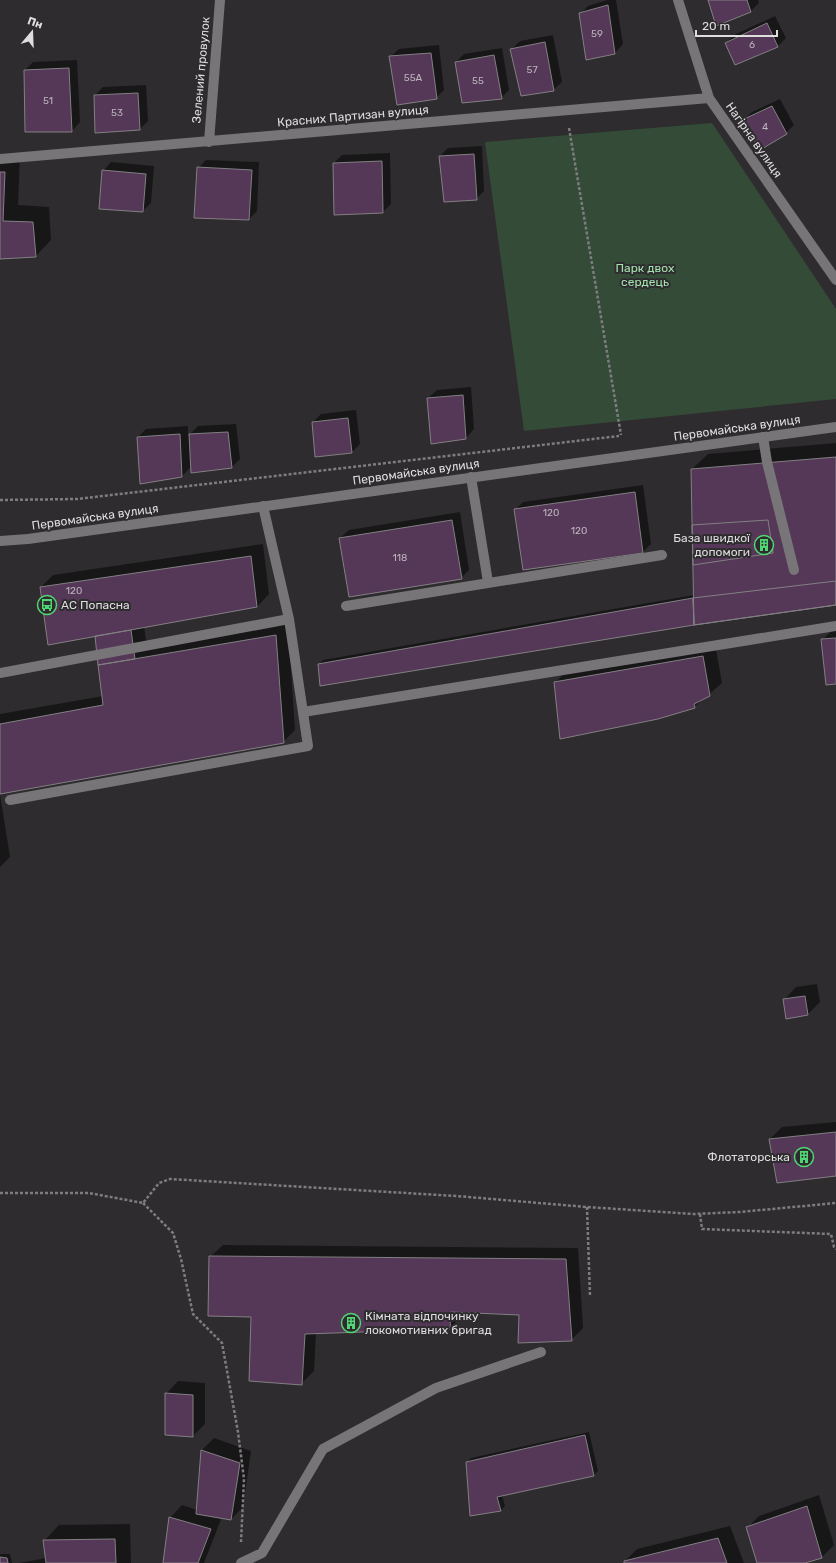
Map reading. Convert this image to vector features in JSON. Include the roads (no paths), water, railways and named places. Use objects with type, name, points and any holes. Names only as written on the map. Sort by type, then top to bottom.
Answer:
[{"type":"street","name":"Зелений провулок","points":[[208,142],[220,0]]},
{"type":"street","name":"Нагірна вулиця","points":[[678,0],[709,98],[836,280]]},
{"type":"street","name":"Красних Партизан вулиця","points":[[0,159],[709,98]]},
{"type":"street","name":"Первомайська вулиця","points":[[0,541],[28,539],[836,427]]},
{"type":"street","points":[[763,437],[767,462],[794,570]]},
{"type":"street","points":[[471,478],[488,582]]},
{"type":"street","points":[[10,800],[308,746],[289,619],[263,506]]},
{"type":"street","points":[[346,606],[662,555]]},
{"type":"street","points":[[0,673],[289,619]]},
{"type":"street","points":[[303,712],[836,626]]},
{"type":"street","points":[[241,1563],[262,1553],[323,1449],[436,1388],[541,1352]]},
{"type":"place","name":"База швидкої допомоги","points":[[764,545]]},
{"type":"place","name":"АС Попасна","points":[[47,605]]},
{"type":"place","name":"Флотаторська","points":[[804,1157]]},
{"type":"place","name":"Кімната відпочинку локомотивних бригад","points":[[351,1323]]},
{"type":"park label","name":"Парк двох сердець","points":[[645,275]]}]
